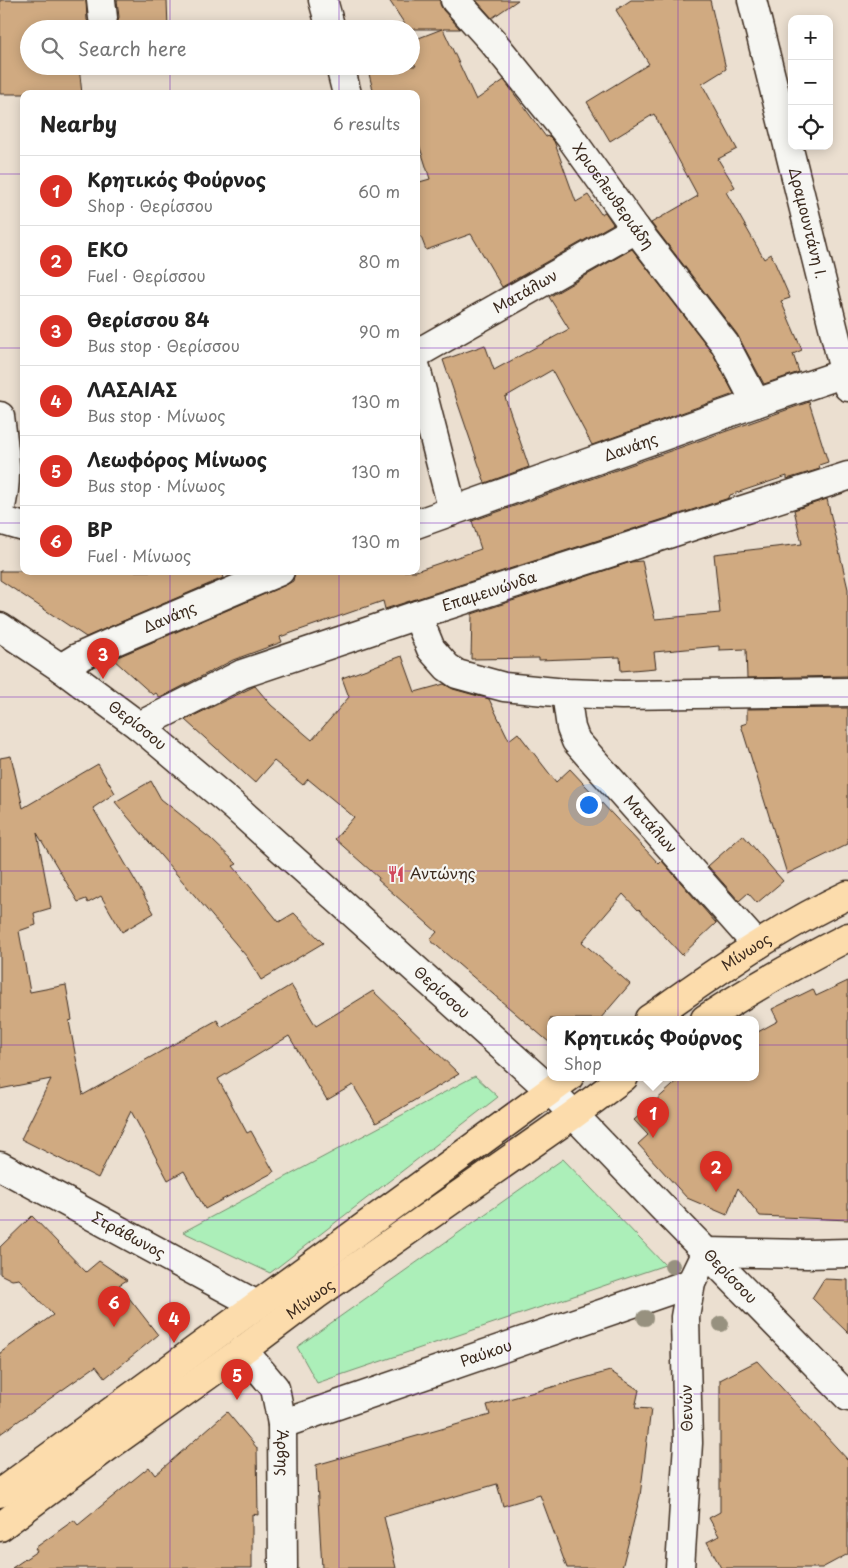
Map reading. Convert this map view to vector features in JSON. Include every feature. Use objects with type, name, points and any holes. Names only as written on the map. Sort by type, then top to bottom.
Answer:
[{"type":"main road","name":"Μίνωος","points":[[654,1016],[757,945],[848,895]]},
{"type":"main road","points":[[710,1016],[772,978],[848,937]]},
{"type":"main road","name":"Μίνωος","points":[[0,1527],[106,1448],[244,1350],[316,1295],[574,1115],[619,1081]]},
{"type":"main road","name":"Μίνωος","points":[[0,1493],[559,1083]]},
{"type":"street","points":[[323,0],[329,20]]},
{"type":"street","name":"Χρισελευθεριάδη","points":[[455,0],[493,42],[570,137],[636,229],[725,344],[756,403]]},
{"type":"street","name":"Δραμουντάνη Ι.","points":[[752,0],[846,380]]},
{"type":"street","points":[[342,75],[346,90]]},
{"type":"street","name":"Ματάλων","points":[[420,352],[636,229]]},
{"type":"street","name":"Δανάης","points":[[420,523],[756,403],[846,380]]},
{"type":"street","points":[[420,398],[422,413],[453,511]]},
{"type":"street","points":[[0,416],[5,454],[0,510]]},
{"type":"street","name":"Επαμεινώνδα","points":[[139,726],[242,674],[417,615],[848,476]]},
{"type":"street","points":[[0,520],[20,526]]},
{"type":"street","name":"Δανάης","points":[[61,668],[77,658],[115,641],[271,575]]},
{"type":"street","points":[[417,615],[432,649],[447,668],[456,674],[504,687],[566,693],[622,695],[848,692]]},
{"type":"street","name":"Θερίσσου","points":[[0,628],[61,668],[139,726],[547,1073]]},
{"type":"street","name":"Ματάλων","points":[[566,693],[571,728],[576,741],[757,945]]},
{"type":"street","name":"Θερίσσου","points":[[559,1083],[574,1115],[848,1397]]},
{"type":"street","name":"Στράβωνος","points":[[0,1166],[257,1305]]},
{"type":"street","points":[[706,1252],[848,1253]]},
{"type":"street","name":"Θενών","points":[[680,1568],[688,1443],[685,1317],[691,1283],[706,1252]]},
{"type":"street","name":"Ραύκου","points":[[282,1424],[691,1283]]},
{"type":"street","name":"Άρβης","points":[[244,1350],[275,1388],[282,1424],[283,1568]]},
{"type":"green space","points":[[475,1076],[498,1097],[270,1273],[183,1232]]},
{"type":"green space","points":[[563,1159],[665,1265],[317,1383],[297,1347]]},
{"type":"building","points":[[0,0],[86,0],[87,20],[20,20],[20,75],[80,75],[82,90],[20,90],[20,94],[0,94]]},
{"type":"building","points":[[117,0],[167,0],[168,20],[118,20]]},
{"type":"building","points":[[389,0],[440,0],[443,10],[460,29],[443,29],[476,100],[504,80],[546,137],[549,136],[554,141],[576,202],[588,195],[601,214],[605,212],[613,224],[502,287],[471,234],[426,250],[420,234],[420,182],[430,179],[420,148],[420,90],[373,90],[369,75],[420,75],[420,38],[442,29],[420,29],[420,20],[402,20]]},
{"type":"building","points":[[476,0],[518,0],[492,18]]},
{"type":"building","points":[[631,0],[710,0],[726,69],[702,84],[737,149],[718,159],[735,187],[726,192],[764,259],[771,254],[790,298],[781,301],[802,350],[793,354],[799,372],[764,384],[737,334],[651,223],[698,196],[654,114],[610,141],[587,102],[649,64],[616,10]]},
{"type":"building","points":[[632,249],[712,352],[734,394],[592,445],[552,370],[505,397],[529,467],[485,483],[443,360],[485,345],[494,370],[569,329],[549,297]]},
{"type":"building","points":[[809,402],[828,462],[819,465],[820,469],[787,479],[787,476],[730,495],[729,498],[385,609],[383,601],[280,637],[282,642],[233,660],[160,698],[156,693],[153,695],[113,659],[286,585],[293,581],[294,575],[420,575],[420,570],[481,549],[472,521]]},
{"type":"building","points":[[827,499],[848,589],[848,676],[747,678],[746,649],[719,650],[719,646],[654,652],[656,668],[621,671],[620,657],[539,660],[539,658],[471,659],[472,614],[631,562],[642,561],[655,619],[720,613],[714,554],[802,544],[794,510]]},
{"type":"building","points":[[0,571],[20,571],[20,575],[222,575],[223,578],[86,637],[0,580]]},
{"type":"building","points":[[402,656],[415,692],[444,684],[453,689],[489,699],[509,740],[518,733],[556,782],[570,769],[659,864],[662,861],[716,923],[682,955],[623,894],[582,942],[630,984],[603,1016],[547,1016],[547,1040],[430,940],[437,932],[335,839],[354,817],[308,779],[303,785],[274,761],[255,783],[185,720],[255,686],[271,705],[312,740],[349,697],[342,678]]},
{"type":"building","points":[[848,708],[848,844],[787,874],[741,725],[747,723],[747,709]]},
{"type":"building","points":[[11,756],[23,808],[98,764],[115,793],[93,808],[154,913],[122,932],[101,896],[88,903],[86,899],[78,902],[37,833],[51,908],[34,913],[36,925],[19,931],[30,992],[66,985],[72,1020],[69,1021],[83,1095],[217,1020],[221,1027],[291,985],[316,1026],[373,991],[459,1074],[376,1123],[353,1085],[327,1100],[289,1036],[218,1079],[247,1133],[251,1131],[274,1172],[205,1209],[184,1171],[168,1180],[131,1111],[98,1178],[21,1139],[51,1079],[0,1089],[0,758]]},
{"type":"building","points":[[151,781],[161,799],[211,839],[237,864],[233,866],[279,922],[294,913],[323,943],[261,980],[247,957],[115,802]]},
{"type":"building","points":[[743,835],[783,881],[757,903],[748,893],[739,901],[708,866]]},
{"type":"building","points":[[848,981],[848,1220],[760,1216],[738,1188],[727,1215],[687,1198],[638,1144],[648,1135],[634,1120],[678,1081],[759,1081],[759,1031],[778,1021],[772,1009],[813,989],[816,996]]},
{"type":"building","points":[[32,1216],[86,1272],[99,1261],[127,1280],[119,1285],[158,1335],[105,1378],[96,1366],[0,1434],[0,1353],[53,1315],[19,1279],[12,1280],[0,1274],[0,1247]]},
{"type":"building","points":[[824,1279],[848,1280],[848,1333],[812,1298]]},
{"type":"building","points":[[757,1361],[848,1460],[848,1554],[822,1568],[721,1568],[707,1542],[719,1536],[709,1518],[720,1512],[720,1380]]},
{"type":"building","points":[[610,1371],[639,1390],[635,1408],[651,1409],[640,1496],[622,1568],[567,1568],[540,1495],[503,1506],[497,1484],[384,1517],[396,1568],[322,1568],[316,1465],[490,1415],[487,1405]]},
{"type":"building","points":[[227,1412],[257,1448],[258,1515],[252,1514],[252,1568],[12,1568],[37,1551],[35,1548],[74,1520],[78,1525],[149,1467],[155,1475]]},
{"type":"place","name":"Θερίσσου 84","points":[[103,679]]},
{"type":"place","name":"Αντώνης","points":[[396,874]]},
{"type":"place","name":"Κρητικός Φούρνος","points":[[653,1138]]},
{"type":"place","name":"ΕΚΟ","points":[[716,1192]]},
{"type":"place","name":"BP","points":[[114,1327]]},
{"type":"place","name":"ΛΑΣΑΙΑΣ","points":[[174,1343]]},
{"type":"place","name":"Λεωφόρος Μίνωος","points":[[237,1400]]}]
